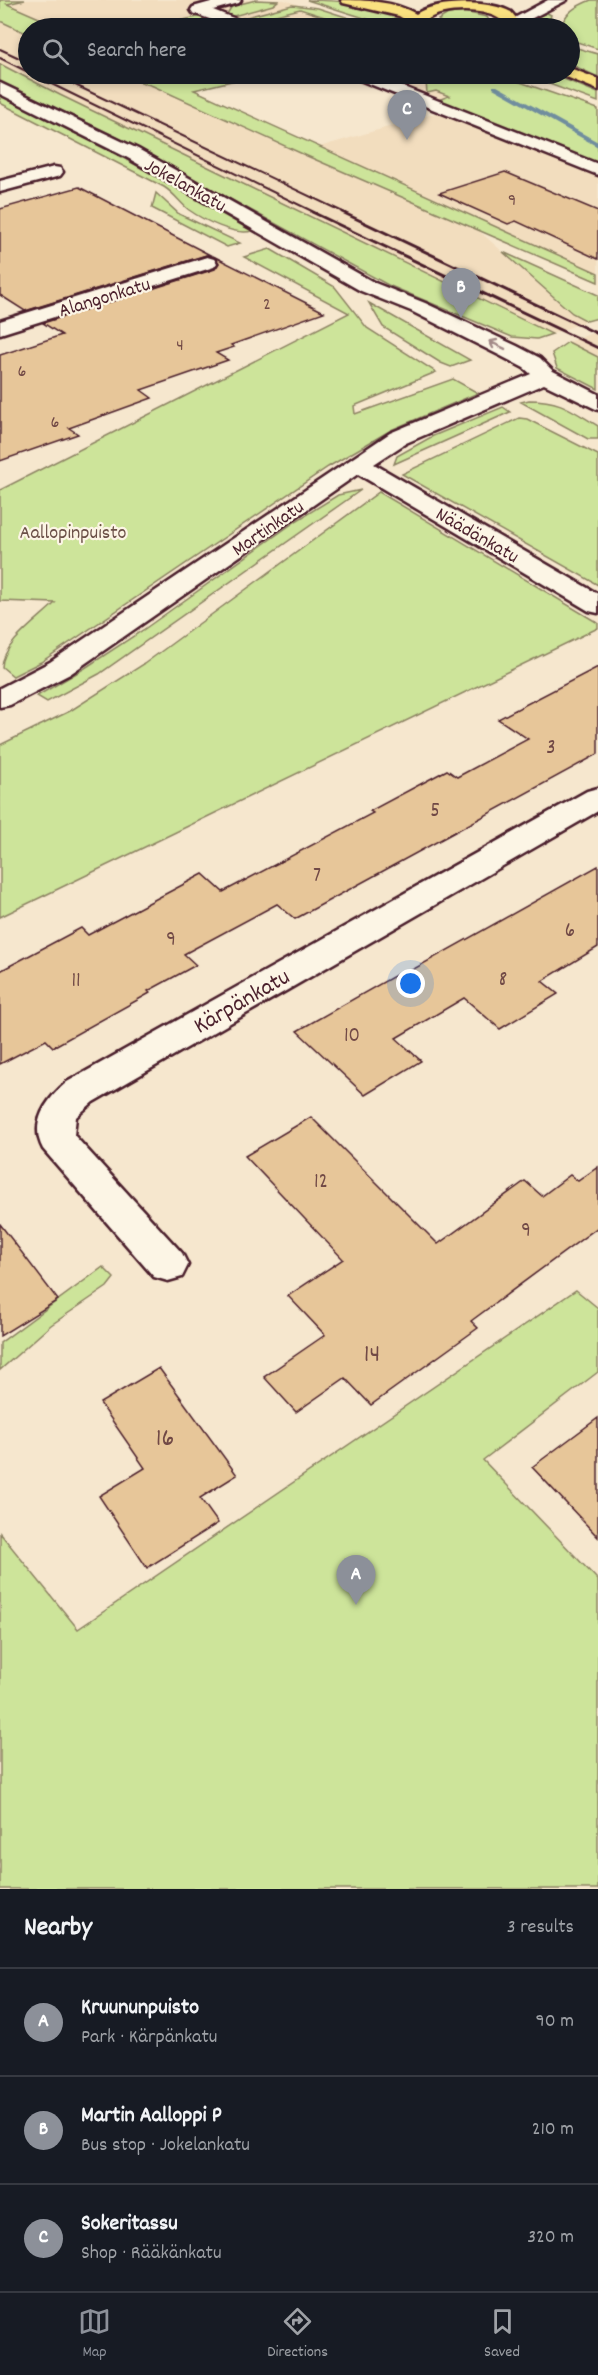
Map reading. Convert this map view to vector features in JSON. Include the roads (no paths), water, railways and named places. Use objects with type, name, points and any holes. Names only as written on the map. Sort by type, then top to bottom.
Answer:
[{"type":"main road","points":[[348,0],[404,13],[412,18]]},
{"type":"main road","points":[[404,0],[480,8],[508,18]]},
{"type":"main road","points":[[420,18],[431,11],[465,7]]},
{"type":"main road","points":[[580,77],[598,85]]},
{"type":"street","points":[[219,18],[198,10],[234,0]]},
{"type":"street","points":[[525,18],[560,0]]},
{"type":"street","points":[[480,8],[508,2]]},
{"type":"street","points":[[383,84],[598,170]]},
{"type":"street","name":"Jokelankatu","points":[[0,88],[132,153],[368,287],[398,312],[484,360],[508,371],[545,376],[598,403]]},
{"type":"street","points":[[0,187],[54,172]]},
{"type":"street","name":"Alangonkatu","points":[[0,328],[207,263]]},
{"type":"street","name":"Martinkatu","points":[[0,699],[60,668],[398,438],[545,376]]},
{"type":"street","name":"Näädänkatu","points":[[357,464],[598,605]]},
{"type":"street","name":"Kärpänkatu","points":[[168,1264],[56,1139],[56,1120],[64,1105],[80,1092],[598,798]]},
{"type":"waterway","points":[[495,87],[598,145]]},
{"type":"railway","points":[[0,49],[18,57]]},
{"type":"railway","points":[[0,58],[18,67]]},
{"type":"railway","points":[[52,84],[316,213]]},
{"type":"railway","points":[[73,84],[345,213]]},
{"type":"railway","points":[[312,212],[598,348]]},
{"type":"railway","points":[[342,212],[598,334]]},
{"type":"place","name":"Sokeritassu","points":[[407,140]]},
{"type":"place","name":"Martin Aalloppi P","points":[[461,318]]},
{"type":"place","name":"Kruununpuisto","points":[[356,1605]]},
{"type":"park label","name":"Aallopinpuisto","points":[[73,531]]}]
